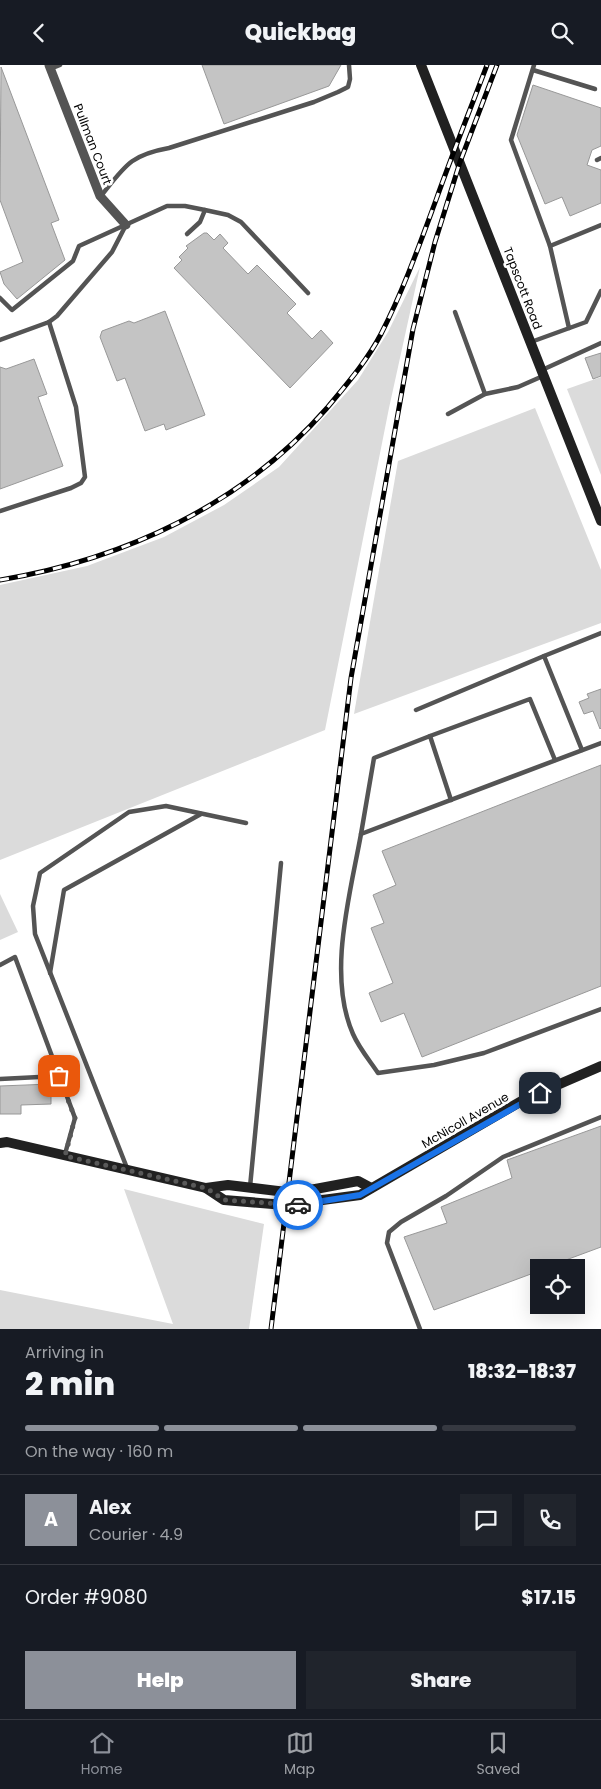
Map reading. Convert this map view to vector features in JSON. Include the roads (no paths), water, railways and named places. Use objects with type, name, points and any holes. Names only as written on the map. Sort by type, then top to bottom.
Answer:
[{"type":"main road","name":"Tapscott Road","points":[[421,65],[601,521]]},
{"type":"main road","name":"McNicoll Avenue","points":[[0,1143],[7,1142],[206,1188],[224,1200],[285,1205],[360,1195],[525,1099],[601,1066]]},
{"type":"main road","name":"McNicoll Avenue","points":[[206,1188],[228,1185],[294,1193],[358,1181],[371,1188]]},
{"type":"street","name":"Pullman Court","points":[[49,67],[100,196],[126,225]]},
{"type":"lane","points":[[49,67],[60,65]]},
{"type":"lane","points":[[100,196],[129,162],[146,152],[169,148],[314,102],[348,87],[350,79],[348,65]]},
{"type":"lane","points":[[569,328],[550,247],[511,140],[534,67],[595,89]]},
{"type":"lane","points":[[0,298],[12,311],[73,261],[79,246],[167,206],[185,205],[228,215],[241,222],[308,293]]},
{"type":"lane","points":[[187,234],[200,222],[205,210]]},
{"type":"lane","points":[[0,340],[49,322],[57,316],[112,252],[126,225]]},
{"type":"lane","points":[[550,247],[601,225]]},
{"type":"lane","points":[[531,342],[586,322],[601,291]]},
{"type":"lane","points":[[455,312],[485,394]]},
{"type":"lane","points":[[0,511],[71,488],[81,483],[85,477],[76,407],[49,322]]},
{"type":"lane","points":[[448,414],[485,394],[518,387],[601,343]]},
{"type":"lane","points":[[416,710],[601,633]]},
{"type":"lane","points":[[544,656],[582,750]]},
{"type":"lane","points":[[555,760],[530,699],[374,758],[342,939],[342,981],[346,1012],[353,1035],[378,1073],[434,1065],[484,1053],[601,1009]]},
{"type":"lane","points":[[430,736],[451,800]]},
{"type":"lane","points":[[361,834],[601,743]]},
{"type":"lane","points":[[128,1169],[35,934],[33,906],[40,873],[130,812],[166,806],[246,823]]},
{"type":"lane","points":[[50,975],[64,890],[200,814]]},
{"type":"lane","points":[[250,1188],[281,863]]},
{"type":"lane","points":[[0,965],[15,957],[75,1118],[65,1156]]},
{"type":"lane","points":[[0,1079],[59,1076]]},
{"type":"lane","points":[[420,1329],[388,1243],[389,1232],[401,1222],[446,1196],[503,1157],[601,1117]]},
{"type":"railway","points":[[0,580],[46,571],[92,558],[136,542],[178,523],[219,500],[258,473],[294,442],[327,408],[356,373],[389,318],[404,285],[487,65]]},
{"type":"railway","points":[[271,1329],[351,678],[413,329],[435,242],[460,162],[497,65]]}]
